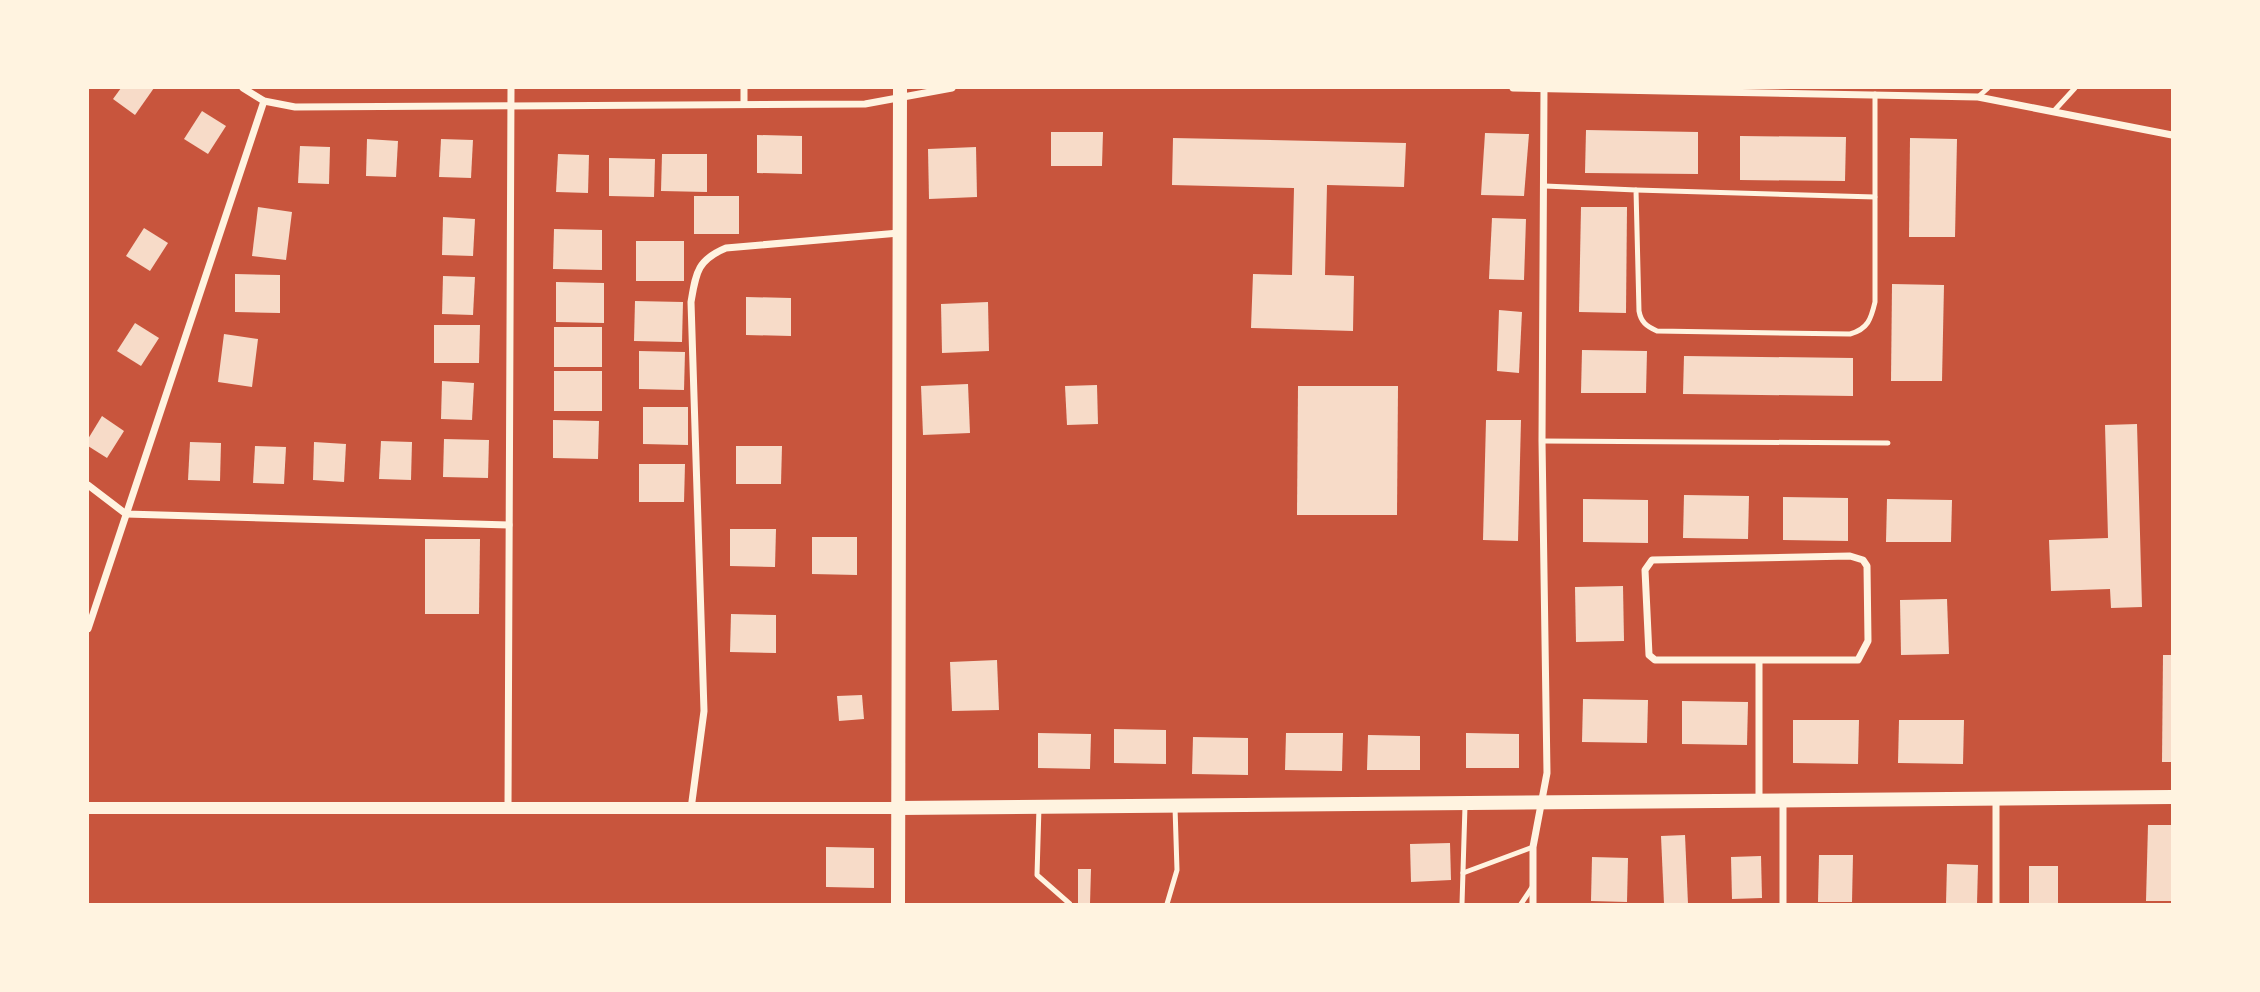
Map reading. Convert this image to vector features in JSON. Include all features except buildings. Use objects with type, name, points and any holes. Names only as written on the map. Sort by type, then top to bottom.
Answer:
[{"type":"main road","points":[[898,905],[900,91]]},
{"type":"main road","points":[[898,808],[1540,805],[1759,800],[2172,797]]},
{"type":"street","points":[[243,88],[264,101],[295,107],[865,104],[900,91],[951,88]]},
{"type":"street","points":[[508,809],[511,88]]},
{"type":"street","points":[[744,88],[744,104]]},
{"type":"street","points":[[1513,88],[1719,89],[1979,97],[2172,135]]},
{"type":"street","points":[[1533,905],[1533,847],[1547,773],[1542,441],[1544,88]]},
{"type":"street","points":[[88,629],[264,101]]},
{"type":"street","points":[[691,809],[704,712],[691,302],[696,274],[708,256],[726,248],[899,233]]},
{"type":"street","points":[[88,485],[126,514],[509,525]]},
{"type":"street","points":[[1850,556],[1863,560],[1867,566],[1868,641],[1858,660],[1759,662],[1652,658],[1645,570],[1647,564],[1652,560],[1850,556]]},
{"type":"street","points":[[1759,662],[1759,800]]},
{"type":"street","points":[[1996,798],[1996,905]]},
{"type":"street","points":[[1783,800],[1783,905]]},
{"type":"street","points":[[88,808],[898,808]]},
{"type":"lane","points":[[1909,95],[1914,88]]},
{"type":"lane","points":[[1979,97],[1987,88]]},
{"type":"lane","points":[[2053,112],[2075,88]]},
{"type":"lane","points":[[1636,190],[1639,310],[1641,320],[1657,331],[1850,334],[1862,331],[1871,320],[1875,302],[1875,94]]},
{"type":"lane","points":[[1545,186],[1875,197]]},
{"type":"lane","points":[[1542,441],[1888,443]]},
{"type":"lane","points":[[1462,905],[1465,805]]},
{"type":"lane","points":[[1167,905],[1177,870],[1175,806]]},
{"type":"lane","points":[[1040,807],[1037,875],[1070,905]]},
{"type":"lane","points":[[1463,873],[1533,847]]},
{"type":"lane","points":[[1521,905],[1533,886]]}]
